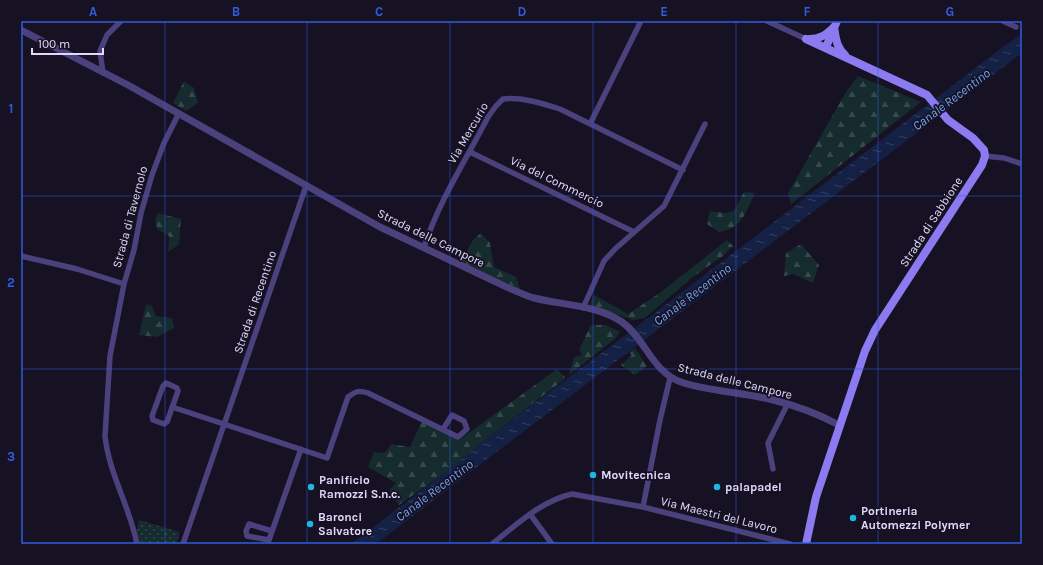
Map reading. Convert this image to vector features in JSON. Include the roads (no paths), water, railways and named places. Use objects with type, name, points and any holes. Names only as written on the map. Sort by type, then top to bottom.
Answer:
[{"type":"main road","points":[[806,38],[817,39],[828,33],[835,24]]},
{"type":"main road","points":[[826,47],[835,24]]},
{"type":"main road","points":[[835,24],[836,41],[839,50],[849,59]]},
{"type":"main road","points":[[806,38],[894,81],[927,95],[945,116],[973,138],[984,150],[985,156]]},
{"type":"main road","name":"Strada di Sabbione","points":[[806,544],[816,497],[863,356],[875,330],[982,165],[985,156]]},
{"type":"street","points":[[100,71],[100,50],[107,35],[121,21]]},
{"type":"street","points":[[590,124],[641,21]]},
{"type":"street","points":[[767,21],[806,38]]},
{"type":"street","points":[[1004,21],[1016,27]]},
{"type":"street","name":"Strada delle Campore","points":[[21,30],[179,113],[380,227],[532,298],[584,308],[603,313],[621,321],[630,329],[661,370],[670,378],[682,382],[774,400],[827,419],[839,425]]},
{"type":"street","name":"Via Mercurio","points":[[424,247],[429,231],[445,196],[488,117],[496,106],[503,100],[521,99],[560,109],[683,170]]},
{"type":"street","name":"Strada di Tavernolo","points":[[137,544],[134,528],[110,464],[105,436],[110,356],[124,284],[134,250],[141,213],[152,175],[164,143],[179,113]]},
{"type":"street","points":[[584,308],[604,261],[614,249],[664,206],[683,170],[704,124]]},
{"type":"street","name":"Via del Commercio","points":[[470,152],[634,232]]},
{"type":"street","points":[[985,156],[1004,158],[1022,164]]},
{"type":"street","name":"Strada di Recentino","points":[[183,544],[306,186]]},
{"type":"street","name":"Strada di Tavernolo","points":[[21,256],[77,269],[124,284]]},
{"type":"street","name":"Via Maestri del Lavoro","points":[[643,507],[670,378]]},
{"type":"street","points":[[166,383],[177,388],[178,391],[172,407],[167,422],[164,424],[153,420],[152,416],[163,386],[166,383]]},
{"type":"street","points":[[172,407],[327,458],[348,397],[360,390],[443,429]]},
{"type":"street","points":[[773,469],[768,443],[787,405]]},
{"type":"street","points":[[272,531],[301,449]]},
{"type":"street","name":"Via Maestri del Lavoro","points":[[492,544],[545,504],[561,496],[572,494],[643,507],[790,544]]},
{"type":"street","points":[[530,514],[552,544]]},
{"type":"water","name":"Canale Recentino","points":[[1022,34],[1022,53],[376,544],[351,544],[446,472],[476,447]]},
{"type":"place","name":"Movitecnica","points":[[593,475]]},
{"type":"place","name":"Panificio Ramozzi S.n.c.","points":[[311,487]]},
{"type":"place","name":"palapadel","points":[[717,487]]},
{"type":"place","name":"Portineria Automezzi Polymer","points":[[853,518]]},
{"type":"place","name":"Baronci Salvatore","points":[[310,524]]}]
